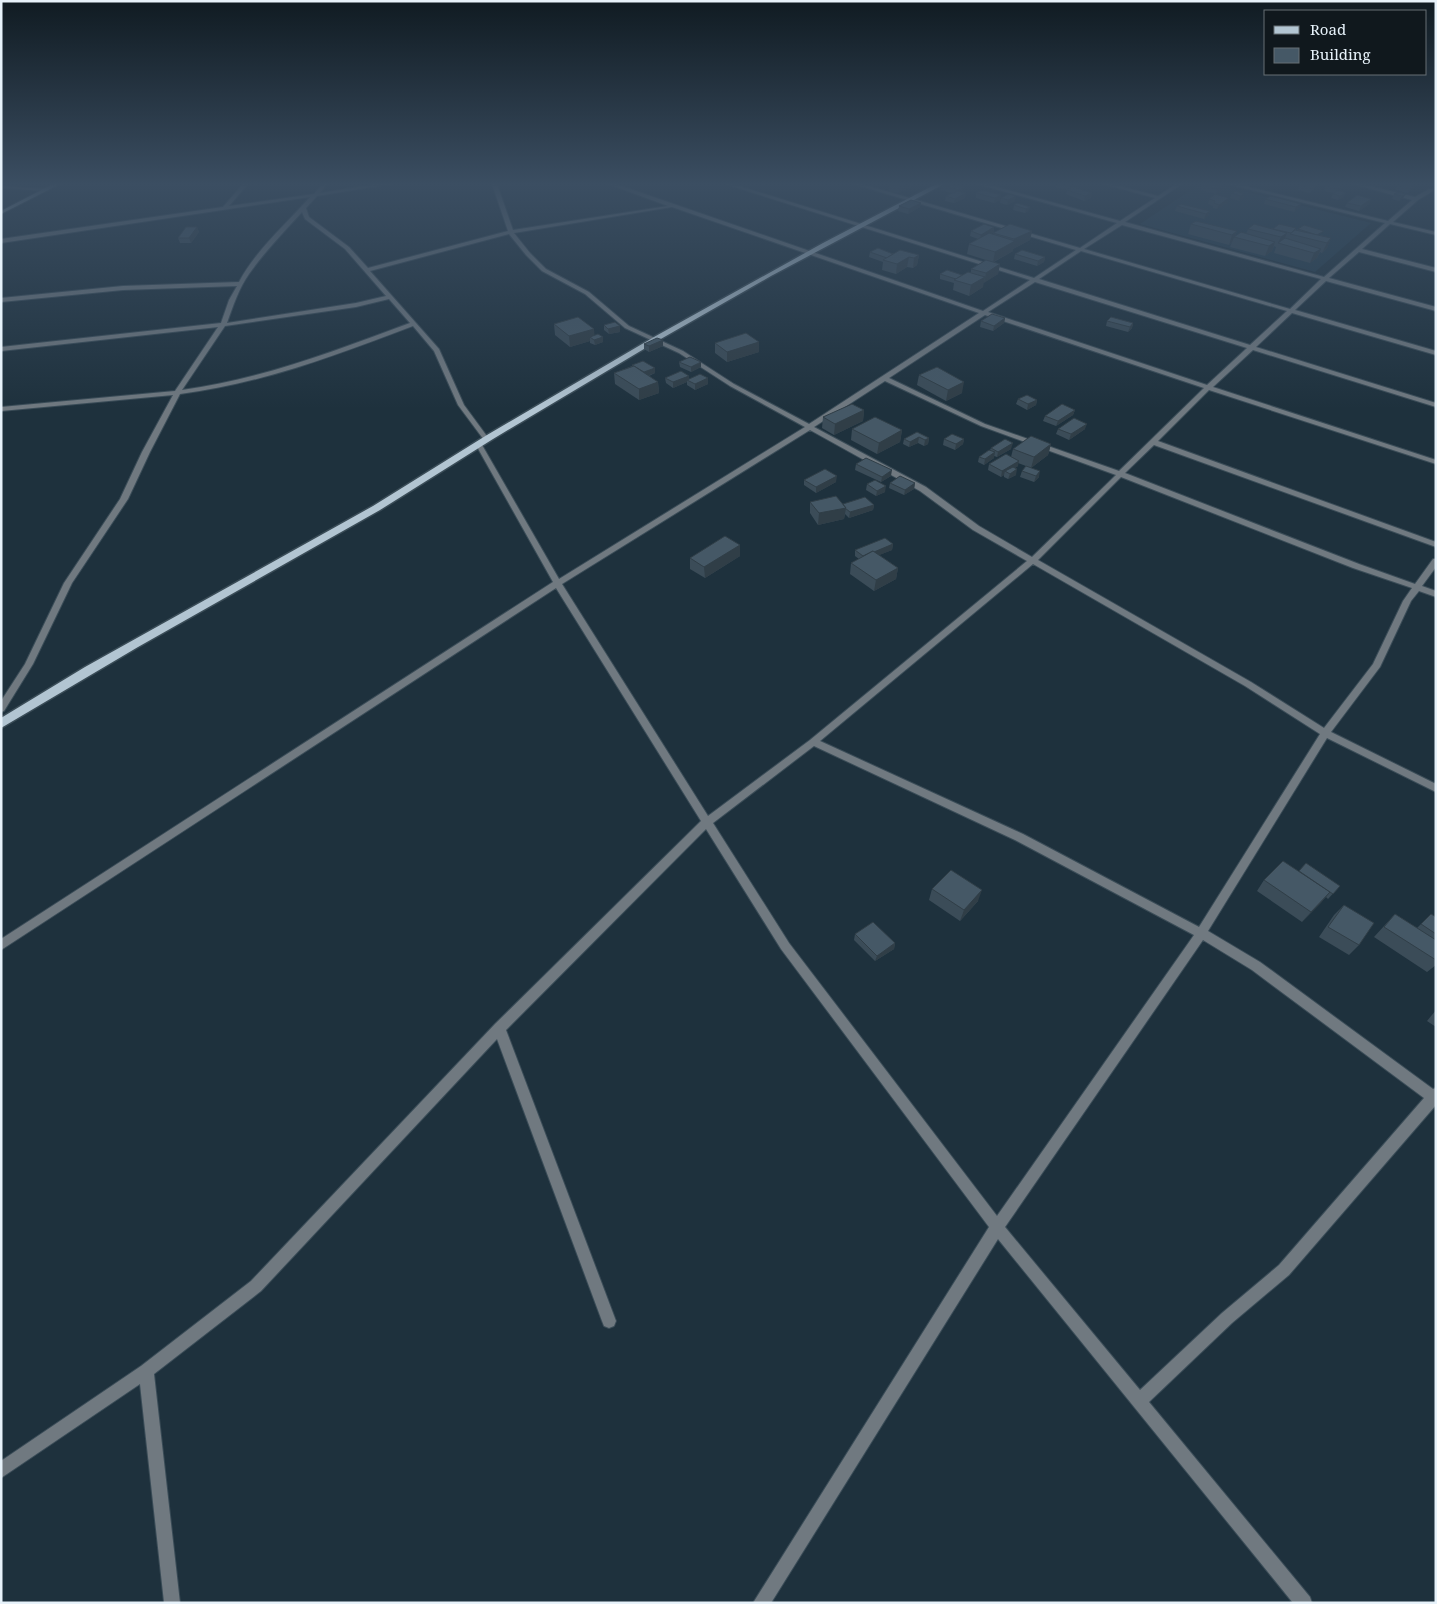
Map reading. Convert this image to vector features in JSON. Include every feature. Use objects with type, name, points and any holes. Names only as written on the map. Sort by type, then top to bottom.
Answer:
[{"type":"main road","points":[[1,724],[72,681],[362,517],[482,442],[795,259]]},
{"type":"street","points":[[1,709],[29,664],[68,583],[124,499],[177,393],[223,325],[240,284],[259,259]]},
{"type":"street","points":[[356,259],[437,350],[461,405],[558,583],[784,946],[996,1227],[1304,1603]]},
{"type":"street","points":[[366,270],[411,259]]},
{"type":"street","points":[[534,259],[544,270],[587,293],[627,327],[681,352],[732,385],[923,489],[976,528],[1034,559],[1248,684],[1325,733],[1436,788]]},
{"type":"street","points":[[823,259],[986,312],[1207,388],[1436,462]]},
{"type":"street","points":[[965,259],[1436,404]]},
{"type":"street","points":[[1,945],[558,583],[810,427],[1066,259]]},
{"type":"street","points":[[1110,259],[1436,353]]},
{"type":"street","points":[[1251,259],[1436,309]]},
{"type":"street","points":[[1,1470],[146,1372],[256,1286],[499,1028],[706,823],[813,742],[1034,559],[1207,388],[1348,259]]},
{"type":"street","points":[[1393,259],[1436,270]]},
{"type":"street","points":[[1,300],[123,288],[240,284]]},
{"type":"street","points":[[1,349],[223,325],[356,305],[389,297]]},
{"type":"street","points":[[1,409],[58,402],[177,393],[234,383],[300,366],[413,324]]},
{"type":"street","points":[[884,378],[983,425],[1120,474],[1356,566],[1436,594]]},
{"type":"street","points":[[1153,442],[1436,545]]},
{"type":"street","points":[[761,1603],[996,1227],[1201,933],[1325,733],[1377,665],[1416,587],[1436,561]]},
{"type":"street","points":[[813,742],[1019,837],[1201,933],[1256,966],[1435,1097],[1284,1270],[1227,1318],[1138,1401]]},
{"type":"street","points":[[499,1028],[610,1322]]},
{"type":"street","points":[[146,1372],[172,1602]]},
{"type":"shaded area","points":[[1267,259],[1330,259],[1315,272]]},
{"type":"building","points":[[885,259],[906,259],[897,264],[883,260]]},
{"type":"building","points":[[986,260],[1000,264],[986,273],[971,269]]},
{"type":"building","points":[[947,270],[962,275],[956,279],[940,274]]},
{"type":"building","points":[[968,272],[985,277],[971,285],[954,280]]},
{"type":"building","points":[[992,314],[1005,318],[994,326],[981,321]]},
{"type":"building","points":[[578,317],[594,329],[569,336],[554,324]]},
{"type":"building","points":[[1111,317],[1133,323],[1130,327],[1107,321]]},
{"type":"building","points":[[615,322],[620,326],[608,329],[604,325]]},
{"type":"building","points":[[746,333],[759,342],[727,352],[715,343]]},
{"type":"building","points":[[598,334],[603,337],[594,340],[590,337]]},
{"type":"building","points":[[657,338],[663,340],[649,346],[644,344]]},
{"type":"building","points":[[690,357],[701,362],[691,367],[679,362]]},
{"type":"building","points":[[643,361],[655,368],[644,372],[632,365]]},
{"type":"building","points":[[634,366],[658,382],[639,389],[614,373]]},
{"type":"building","points":[[937,367],[964,382],[948,390],[919,375]]},
{"type":"building","points":[[681,371],[689,376],[673,382],[665,378]]},
{"type":"building","points":[[700,374],[708,378],[695,384],[687,380]]},
{"type":"building","points":[[1027,395],[1037,400],[1028,404],[1018,399]]},
{"type":"building","points":[[852,404],[864,410],[835,424],[823,417]]},
{"type":"building","points":[[1062,404],[1075,410],[1058,421],[1045,416]]},
{"type":"building","points":[[875,417],[902,430],[879,443],[852,429]]},
{"type":"building","points":[[1074,418],[1087,424],[1071,434],[1058,429]]},
{"type":"building","points":[[917,432],[929,438],[925,440],[919,437],[910,442],[904,439]]},
{"type":"building","points":[[952,434],[964,439],[956,444],[944,439]]},
{"type":"building","points":[[1031,436],[1051,444],[1034,457],[1013,449]]},
{"type":"building","points":[[1005,439],[1013,443],[998,452],[991,448]]},
{"type":"building","points":[[989,450],[995,452],[985,459],[979,457]]},
{"type":"building","points":[[1006,454],[1019,461],[1002,471],[989,464]]},
{"type":"building","points":[[866,458],[892,470],[882,477],[856,464]]},
{"type":"building","points":[[1026,466],[1040,471],[1036,476],[1022,471]]},
{"type":"building","points":[[1013,467],[1017,469],[1010,474],[1005,471]]},
{"type":"building","points":[[825,469],[837,476],[816,487],[804,480]]},
{"type":"building","points":[[900,476],[915,483],[905,490],[890,483]]},
{"type":"building","points":[[875,480],[886,486],[877,491],[867,484]]},
{"type":"building","points":[[836,496],[846,508],[819,513],[810,502]]},
{"type":"building","points":[[865,497],[874,505],[850,512],[843,504]]},
{"type":"building","points":[[725,536],[740,545],[704,567],[690,558]]},
{"type":"building","points":[[885,538],[893,544],[863,556],[855,550]]},
{"type":"building","points":[[873,551],[898,568],[876,580],[851,563]]},
{"type":"building","points":[[1283,861],[1330,892],[1311,912],[1264,880]]},
{"type":"building","points":[[1306,863],[1340,886],[1333,894],[1299,871]]},
{"type":"building","points":[[951,870],[982,890],[964,910],[932,889]]},
{"type":"building","points":[[1344,905],[1374,923],[1359,945],[1328,927]]},
{"type":"building","points":[[1395,914],[1436,940],[1436,960],[1384,927]]},
{"type":"building","points":[[1431,914],[1436,917],[1436,934],[1421,924]]},
{"type":"building","points":[[873,922],[895,943],[877,956],[855,934]]}]
